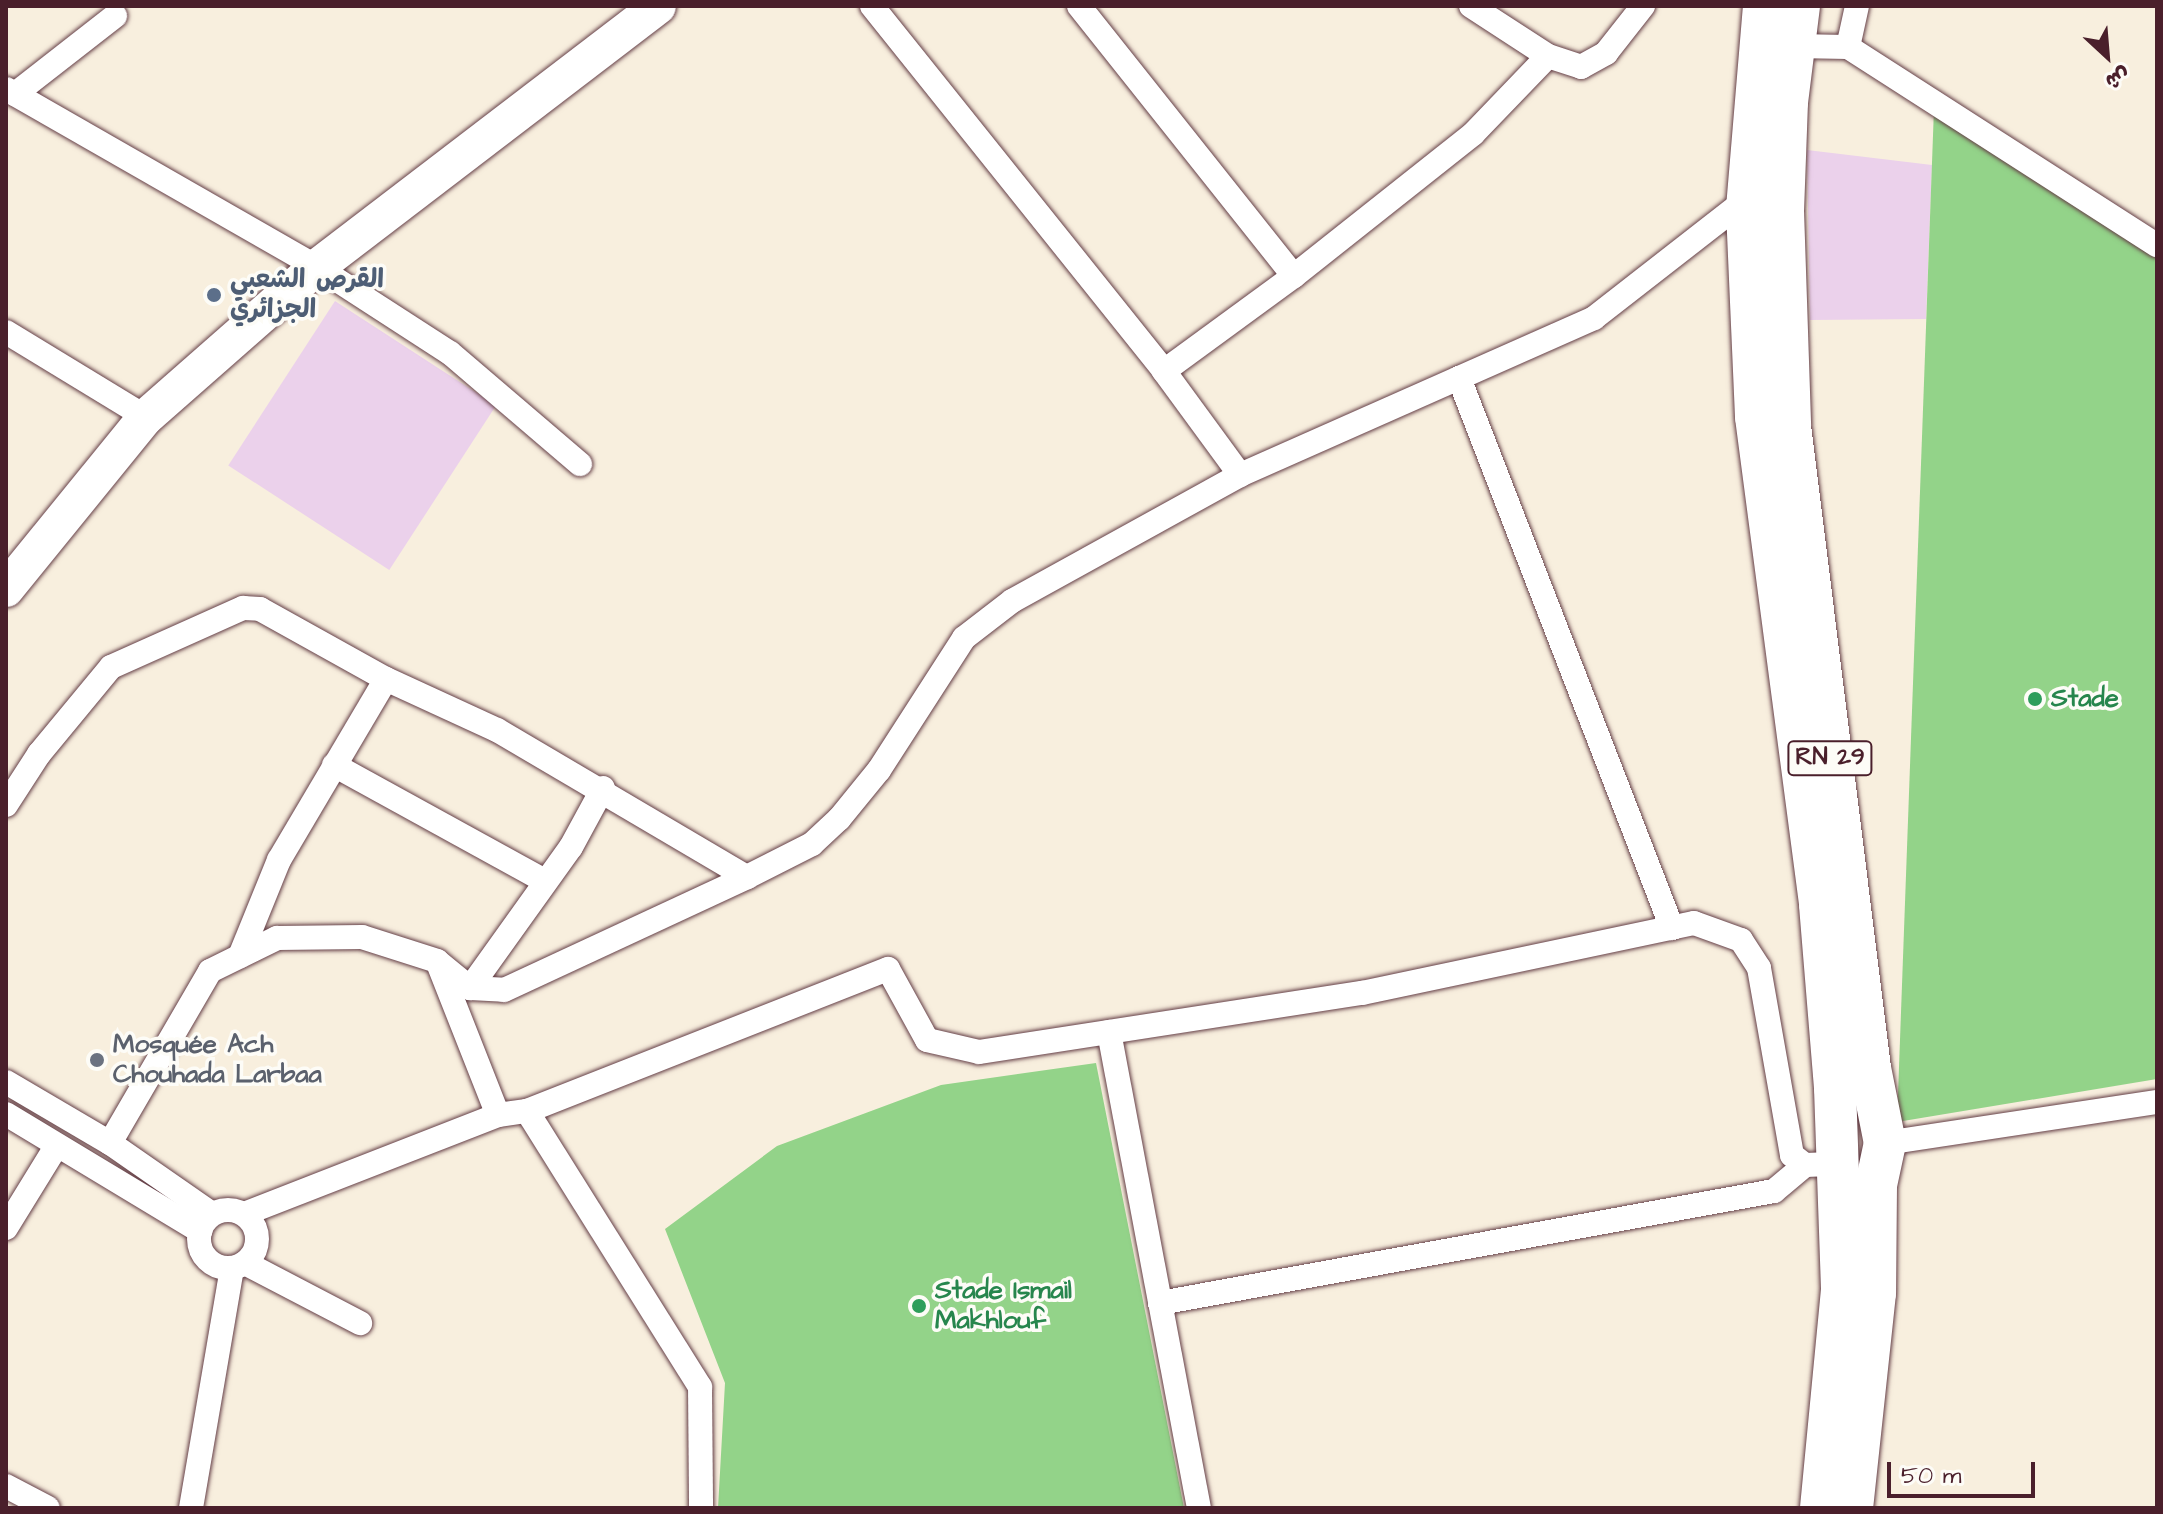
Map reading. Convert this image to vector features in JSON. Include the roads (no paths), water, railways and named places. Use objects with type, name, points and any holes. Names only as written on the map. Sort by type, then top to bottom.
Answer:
[{"type":"highway","name":"RN 29","points":[[1764,6],[1748,198],[1756,417],[1820,905],[1821,1164],[1842,1290],[1821,1508]]},
{"type":"highway","name":"RN 29","points":[[1797,26],[1783,211],[1790,426],[1870,1068],[1885,1143],[1876,1185],[1875,1293],[1852,1508]]},
{"type":"main road","points":[[6,589],[146,417],[317,267],[658,6]]},
{"type":"street","points":[[872,6],[1164,371],[1240,475]]},
{"type":"street","points":[[1079,6],[1294,276]]},
{"type":"street","points":[[1471,6],[1548,56],[1581,67],[1606,53],[1643,6]]},
{"type":"street","points":[[1848,47],[1857,6]]},
{"type":"street","points":[[115,16],[11,91],[317,267],[450,353],[580,464]]},
{"type":"street","points":[[1797,26],[1848,47],[2157,245]]},
{"type":"street","points":[[1164,371],[1294,276],[1473,134],[1548,56]]},
{"type":"street","points":[[110,1143],[210,971],[277,938],[362,937],[437,961],[470,988],[504,990],[747,877],[812,844],[839,819],[879,770],[964,638],[1012,601],[1240,475],[1594,318],[1748,198]]},
{"type":"street","points":[[6,332],[146,417]]},
{"type":"street","points":[[1459,378],[1672,928]]},
{"type":"street","points":[[6,805],[39,754],[111,667],[243,608],[260,609],[386,679],[497,730],[603,788],[747,877]]},
{"type":"street","points":[[240,956],[279,860],[386,679]]},
{"type":"street","points":[[334,765],[543,880]]},
{"type":"street","points":[[470,988],[543,880],[571,847],[603,788]]},
{"type":"street","points":[[206,1222],[228,1210],[244,1214],[498,1115],[527,1111],[888,969],[927,1040],[979,1052],[1362,993],[1694,923],[1724,931],[1741,940],[1759,968],[1792,1155],[1821,1164]]},
{"type":"street","points":[[437,961],[498,1115]]},
{"type":"street","points":[[1109,1032],[1199,1508]]},
{"type":"street","points":[[6,1082],[110,1143],[206,1222]]},
{"type":"street","points":[[1885,1143],[2157,1102]]},
{"type":"street","points":[[527,1111],[700,1387],[701,1508]]},
{"type":"street","points":[[6,1114],[57,1145],[206,1222]]},
{"type":"street","points":[[6,1228],[57,1145]]},
{"type":"street","points":[[1160,1303],[1774,1191],[1821,1164]]},
{"type":"street","points":[[191,1508],[238,1266],[258,1239],[244,1214]]},
{"type":"street","points":[[206,1222],[206,1258],[238,1266],[360,1323]]},
{"type":"street","points":[[6,1486],[48,1508]]},
{"type":"place","name":"القرص الشعبي الجزائري","points":[[214,295]]},
{"type":"place","name":"Stade","points":[[2035,699]]},
{"type":"place","name":"Mosquée Ach Chouhada Larbaa","points":[[97,1060]]},
{"type":"place","name":"Stade Ismail Makhlouf","points":[[919,1306]]}]
